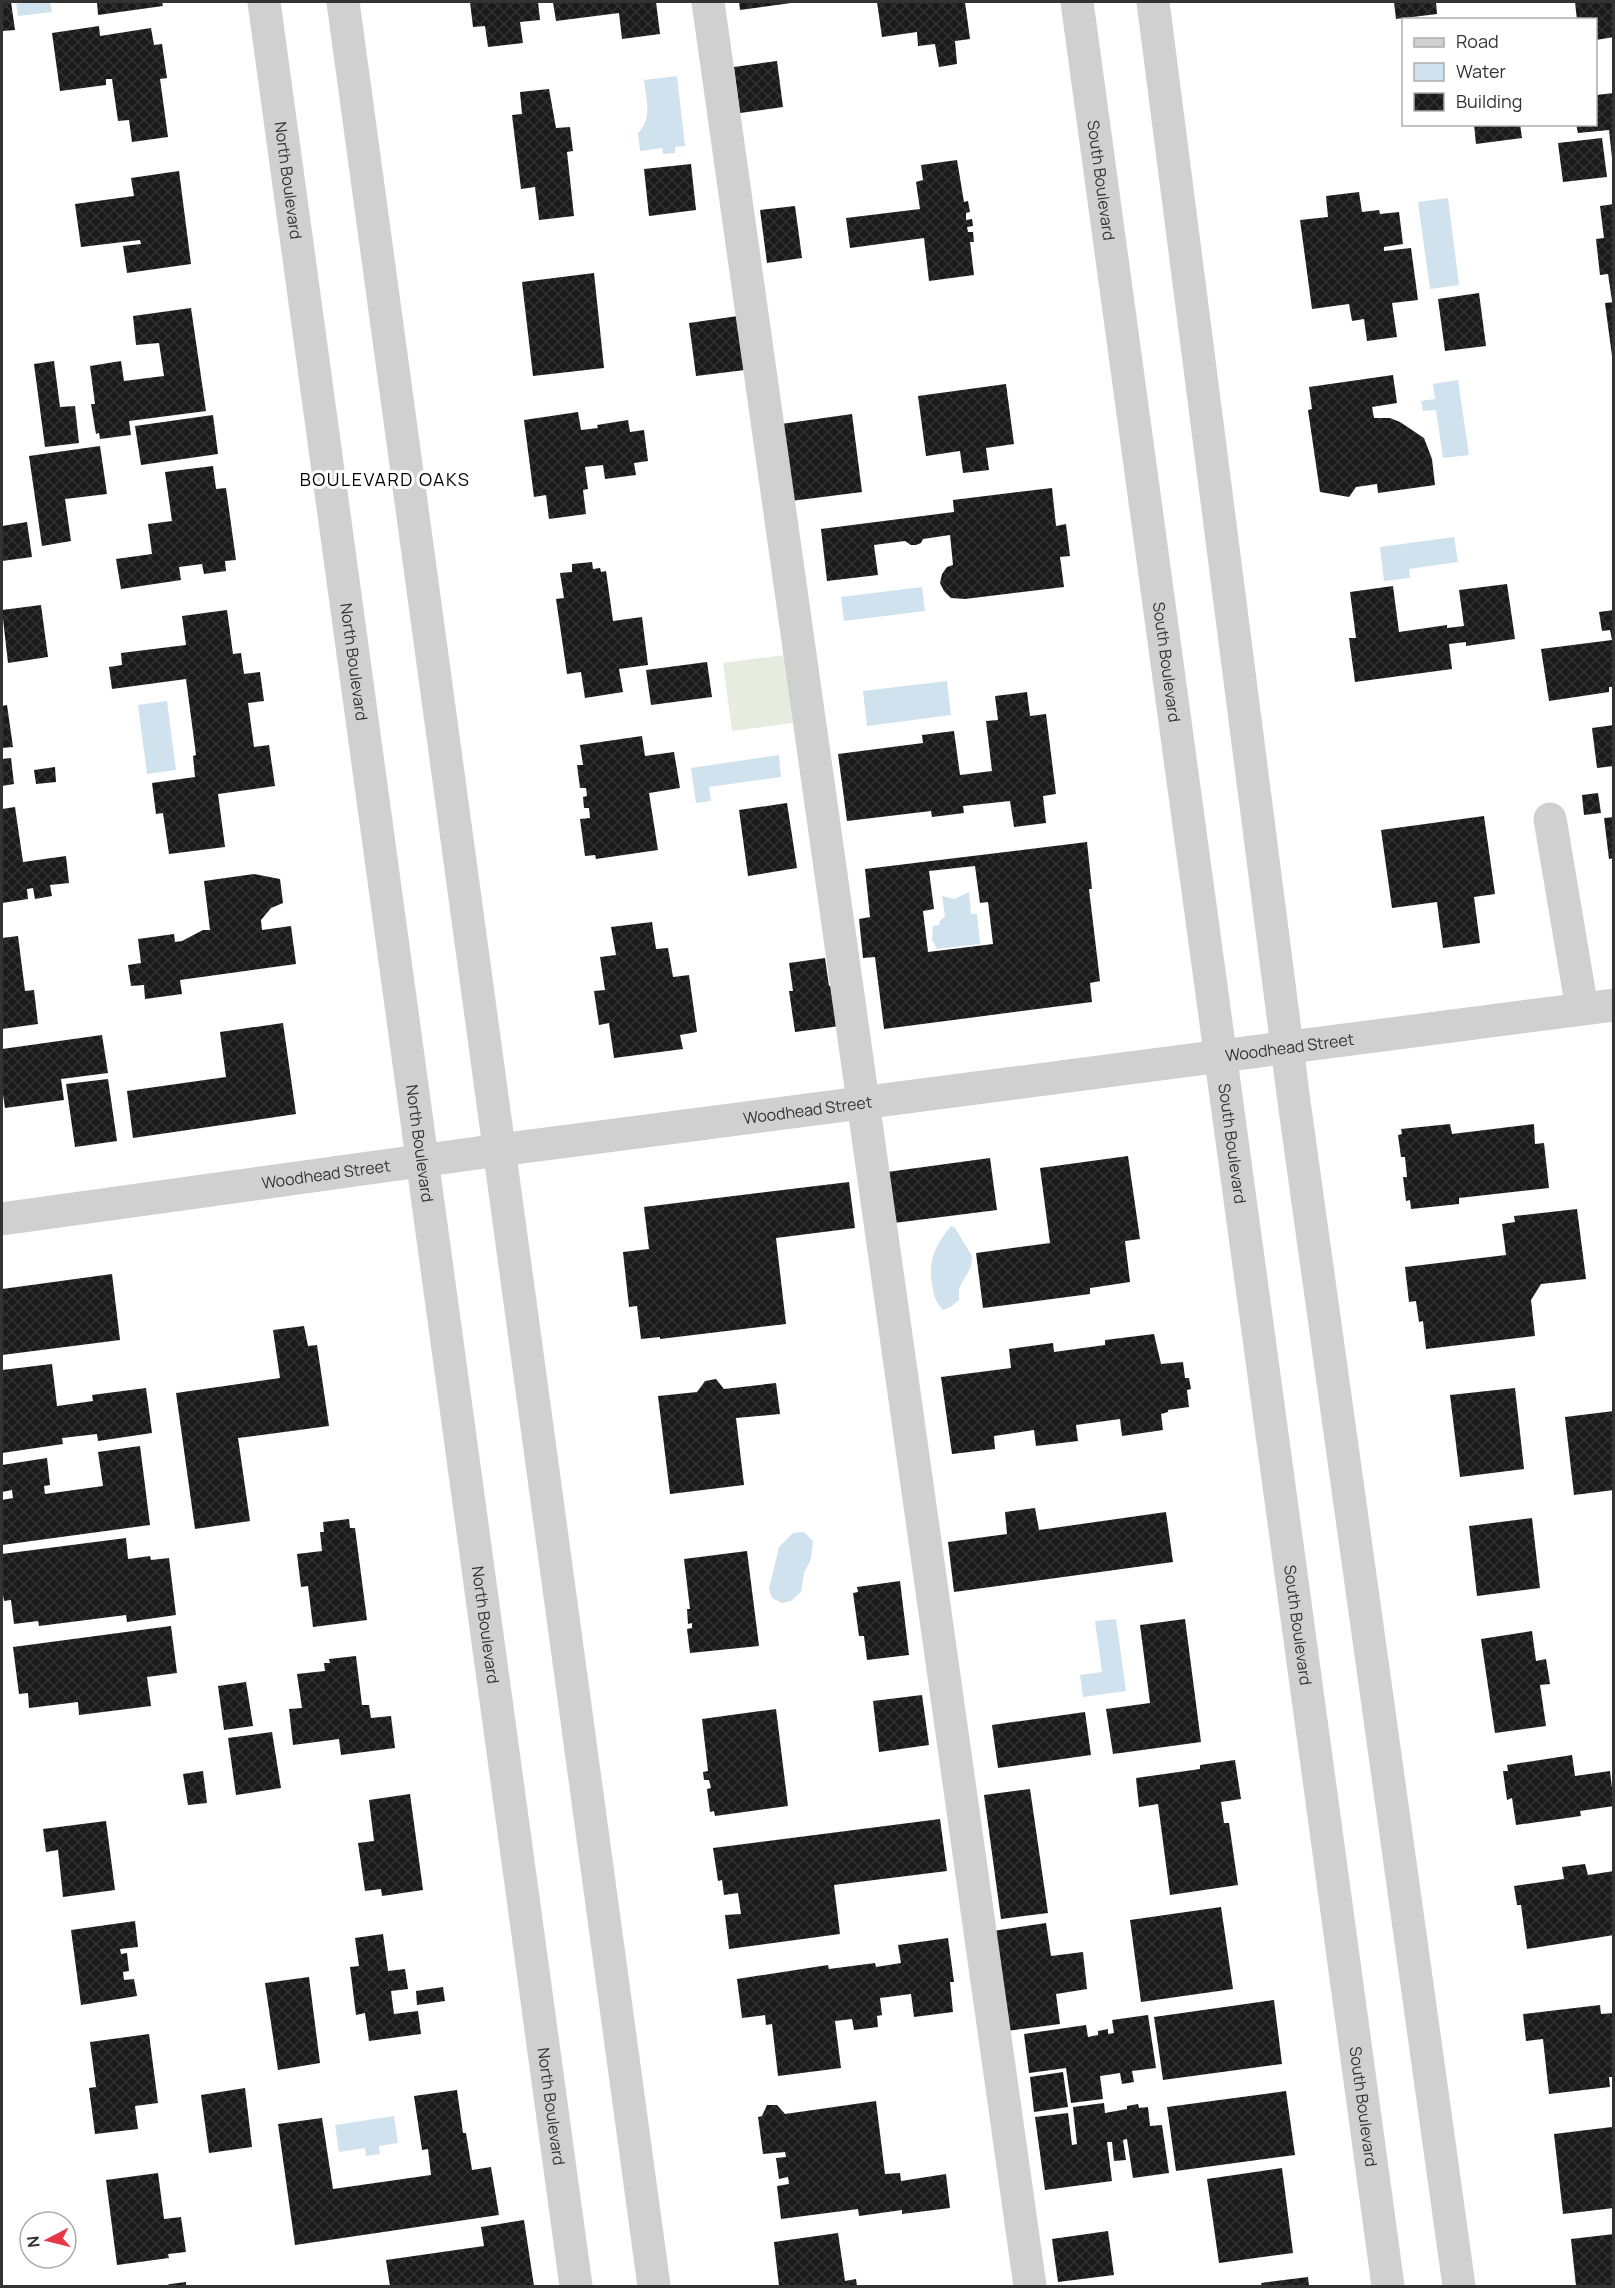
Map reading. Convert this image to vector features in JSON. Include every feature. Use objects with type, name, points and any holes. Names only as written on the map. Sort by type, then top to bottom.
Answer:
[{"type":"street","name":"North Boulevard","points":[[264,2],[576,2286]]},
{"type":"street","points":[[343,2],[654,2286]]},
{"type":"street","points":[[708,2],[1030,2286]]},
{"type":"street","name":"South Boulevard","points":[[1077,2],[1388,2286]]},
{"type":"street","points":[[1152,2],[1287,1049],[1459,2286]]},
{"type":"street","points":[[1550,819],[1598,1007]]},
{"type":"street","name":"Woodhead Street","points":[[2,1219],[499,1150],[1598,1007]]},
{"type":"shaded area","points":[[784,655],[793,723],[732,731],[723,663]]},
{"type":"water","points":[[16,2],[50,2],[52,12],[18,16]]},
{"type":"water","points":[[677,76],[685,146],[675,147],[675,153],[663,154],[662,148],[640,151],[638,133],[647,115],[644,80]]},
{"type":"water","points":[[1448,198],[1459,285],[1430,289],[1418,202]]},
{"type":"water","points":[[1458,380],[1469,455],[1443,458],[1436,410],[1423,411],[1421,401],[1435,399],[1433,384]]},
{"type":"water","points":[[1454,537],[1458,562],[1409,569],[1410,578],[1384,581],[1380,547]]},
{"type":"water","points":[[922,587],[925,611],[844,621],[841,597]]},
{"type":"water","points":[[947,681],[951,715],[867,726],[863,691]]},
{"type":"water","points":[[167,701],[176,770],[147,774],[138,705]]},
{"type":"water","points":[[779,755],[781,777],[709,787],[711,801],[696,803],[691,768]]},
{"type":"water","points":[[969,892],[971,914],[977,914],[980,944],[937,949],[932,940],[933,926],[939,925],[945,916],[942,896],[954,899]]},
{"type":"water","points":[[951,1226],[955,1228],[972,1256],[971,1267],[959,1288],[959,1300],[943,1310],[934,1295],[931,1271],[936,1248]]},
{"type":"water","points":[[804,1532],[813,1541],[811,1559],[804,1573],[801,1592],[791,1601],[782,1603],[772,1598],[769,1589],[779,1547],[793,1533]]},
{"type":"water","points":[[1116,1619],[1126,1691],[1083,1697],[1080,1675],[1102,1672],[1095,1621]]},
{"type":"water","points":[[394,2116],[398,2143],[379,2146],[380,2154],[366,2156],[365,2148],[339,2152],[335,2125]]},
{"type":"building","points":[[2,2],[11,2],[15,30],[2,31]]},
{"type":"building","points":[[97,2],[162,2],[163,6],[98,15]]},
{"type":"building","points":[[470,2],[538,2],[540,20],[520,22],[523,43],[488,47],[485,26],[473,27]]},
{"type":"building","points":[[553,2],[656,2],[660,34],[622,39],[619,13],[556,21]]},
{"type":"building","points":[[739,2],[791,2],[791,3],[740,10]]},
{"type":"building","points":[[877,2],[965,2],[970,39],[955,41],[957,64],[939,67],[935,44],[918,46],[917,32],[882,37]]},
{"type":"building","points":[[1394,2],[1436,2],[1437,14],[1396,19]]},
{"type":"building","points":[[1575,2],[1614,2],[1614,37],[1597,40],[1597,18],[1577,18]]},
{"type":"building","points":[[99,26],[100,36],[151,28],[154,45],[162,44],[167,78],[160,79],[168,137],[132,142],[129,120],[118,121],[112,79],[106,79],[106,85],[60,91],[52,33]]},
{"type":"building","points":[[777,61],[783,107],[740,113],[734,67]]},
{"type":"building","points":[[549,89],[556,128],[570,127],[573,151],[567,152],[574,216],[539,220],[535,187],[521,189],[512,115],[522,114],[520,92]]},
{"type":"building","points":[[1614,93],[1614,158],[1612,158],[1609,130],[1578,133],[1576,126],[1597,126],[1597,95]]},
{"type":"building","points":[[1474,126],[1520,126],[1522,138],[1476,144]]},
{"type":"building","points":[[1602,138],[1607,177],[1563,182],[1558,143]]},
{"type":"building","points":[[957,160],[964,202],[968,201],[970,212],[966,213],[966,220],[972,219],[973,226],[967,227],[968,232],[973,232],[974,242],[970,242],[974,275],[929,281],[924,238],[850,248],[846,218],[920,209],[916,182],[923,180],[921,165]]},
{"type":"building","points":[[691,164],[696,210],[649,216],[644,169]]},
{"type":"building","points":[[179,171],[191,264],[127,273],[123,246],[141,244],[140,240],[81,247],[75,204],[134,196],[131,178]]},
{"type":"building","points":[[1359,192],[1362,212],[1379,210],[1380,214],[1399,212],[1403,244],[1384,247],[1384,251],[1411,248],[1418,300],[1392,303],[1397,337],[1367,341],[1364,319],[1352,321],[1349,304],[1312,309],[1300,220],[1328,217],[1326,196]]},
{"type":"building","points":[[1614,204],[1614,301],[1612,301],[1608,274],[1600,275],[1596,239],[1604,238],[1600,206]]},
{"type":"building","points":[[795,206],[802,258],[767,263],[760,210]]},
{"type":"building","points":[[594,273],[604,368],[533,376],[522,282]]},
{"type":"building","points":[[1479,293],[1486,346],[1445,351],[1438,299]]},
{"type":"building","points":[[1614,302],[1614,356],[1612,356],[1605,303]]},
{"type":"building","points":[[191,308],[206,411],[129,421],[131,435],[100,439],[99,433],[96,434],[91,404],[95,404],[90,366],[121,361],[124,381],[164,376],[159,343],[136,345],[133,316]]},
{"type":"building","points":[[738,316],[745,370],[696,376],[689,323]]},
{"type":"building","points":[[54,361],[60,407],[75,406],[79,443],[45,447],[34,364]]},
{"type":"building","points":[[1393,375],[1397,403],[1372,407],[1374,418],[1390,418],[1400,422],[1424,438],[1432,459],[1435,485],[1378,493],[1377,484],[1356,487],[1349,497],[1320,492],[1308,410],[1312,409],[1309,387]]},
{"type":"building","points":[[1006,384],[1014,444],[986,448],[989,470],[963,473],[960,451],[926,456],[918,396]]},
{"type":"building","points":[[578,412],[581,430],[628,420],[630,432],[644,430],[648,461],[634,463],[636,475],[605,479],[603,465],[585,467],[588,489],[583,490],[586,514],[549,519],[546,495],[534,497],[524,420]]},
{"type":"building","points":[[852,414],[862,492],[791,501],[781,424]]},
{"type":"building","points":[[213,415],[218,454],[141,465],[135,426]]},
{"type":"building","points":[[100,446],[107,494],[65,499],[71,541],[42,546],[29,456]]},
{"type":"building","points":[[213,466],[216,489],[226,488],[236,560],[225,561],[226,571],[204,574],[202,564],[179,567],[181,580],[121,589],[116,559],[152,554],[148,524],[172,521],[165,472]]},
{"type":"building","points":[[1052,488],[1056,526],[1066,524],[1070,556],[1060,557],[1064,587],[965,599],[951,598],[940,583],[947,567],[953,565],[950,535],[923,539],[916,545],[905,541],[874,545],[878,575],[827,581],[821,529],[954,512],[953,500]]},
{"type":"building","points":[[27,522],[32,557],[2,561],[2,526]]},
{"type":"building","points":[[592,562],[593,569],[600,568],[601,572],[606,571],[613,621],[642,617],[648,665],[619,669],[623,692],[585,698],[581,672],[567,674],[556,599],[564,598],[560,573],[572,572],[572,564]]},
{"type":"building","points":[[1507,584],[1515,639],[1466,646],[1466,642],[1449,644],[1452,669],[1355,682],[1349,638],[1356,638],[1350,592],[1393,586],[1399,632],[1447,625],[1447,628],[1464,626],[1459,590]]},
{"type":"building","points":[[41,605],[48,657],[8,663],[2,610]]},
{"type":"building","points":[[227,610],[233,654],[241,653],[244,674],[260,672],[264,701],[248,703],[254,747],[269,745],[275,786],[218,794],[225,847],[169,854],[163,813],[156,814],[152,783],[195,777],[193,756],[196,755],[186,679],[112,689],[109,667],[122,665],[121,653],[186,645],[182,616]]},
{"type":"building","points":[[1614,610],[1614,687],[1609,687],[1609,692],[1549,701],[1541,649],[1612,640],[1610,630],[1602,631],[1599,612]]},
{"type":"building","points":[[707,662],[712,697],[651,705],[646,670]]},
{"type":"building","points":[[1027,692],[1030,716],[1046,714],[1056,794],[1043,796],[1046,823],[1014,827],[1010,801],[963,806],[964,813],[932,817],[931,811],[847,821],[838,754],[923,743],[922,735],[954,731],[960,775],[992,771],[986,721],[998,720],[995,696]]},
{"type":"building","points":[[7,705],[13,747],[2,748],[2,706]]},
{"type":"building","points":[[1614,725],[1614,766],[1597,768],[1592,728]]},
{"type":"building","points":[[642,736],[645,756],[674,752],[680,788],[649,793],[658,850],[596,859],[595,855],[585,856],[580,819],[590,818],[589,808],[584,808],[583,797],[587,796],[586,788],[580,788],[577,765],[583,765],[580,745]]},
{"type":"building","points":[[11,758],[14,784],[2,786],[2,759]]},
{"type":"building","points":[[55,767],[56,782],[36,784],[34,770]]},
{"type":"building","points":[[1598,793],[1601,813],[1584,815],[1582,795]]},
{"type":"building","points":[[787,803],[797,868],[748,876],[739,810]]},
{"type":"building","points":[[15,807],[23,862],[66,856],[69,883],[50,885],[52,896],[35,899],[33,888],[27,889],[28,899],[2,903],[2,809]]},
{"type":"building","points":[[1484,816],[1495,894],[1474,897],[1480,943],[1443,948],[1437,902],[1392,908],[1381,830]]},
{"type":"building","points":[[1614,817],[1614,858],[1609,859],[1604,818]]},
{"type":"building","points":[[1087,842],[1092,889],[1089,889],[1100,981],[1090,983],[1092,1002],[884,1029],[875,957],[863,958],[859,919],[870,917],[865,869]],"holes":[[[975,866],[980,903],[988,902],[993,944],[928,952],[923,911],[934,909],[929,871]]]},
{"type":"building","points":[[254,874],[280,879],[283,903],[271,908],[261,920],[262,930],[291,926],[296,964],[180,980],[182,994],[145,999],[144,985],[131,986],[128,965],[141,963],[138,939],[174,934],[175,942],[182,941],[203,930],[210,930],[204,881]]},
{"type":"building","points":[[652,922],[656,949],[668,948],[673,977],[689,975],[697,1032],[680,1035],[683,1049],[614,1058],[609,1023],[599,1025],[594,991],[605,990],[600,957],[616,955],[611,927]]},
{"type":"building","points":[[18,936],[25,991],[34,990],[38,1024],[2,1029],[2,938]]},
{"type":"building","points":[[825,958],[829,986],[835,985],[840,1026],[795,1032],[789,991],[793,991],[789,963]]},
{"type":"building","points":[[283,1023],[296,1114],[133,1138],[127,1091],[226,1077],[220,1032]]},
{"type":"building","points":[[102,1035],[108,1073],[61,1079],[64,1100],[5,1108],[2,1088],[2,1049]]},
{"type":"building","points":[[108,1079],[117,1141],[75,1147],[66,1084]]},
{"type":"building","points":[[1450,1124],[1452,1134],[1534,1124],[1535,1144],[1544,1143],[1549,1188],[1459,1198],[1459,1204],[1411,1209],[1410,1200],[1406,1201],[1403,1177],[1407,1177],[1405,1157],[1401,1157],[1398,1135],[1402,1134],[1401,1129]]},
{"type":"building","points":[[1128,1156],[1140,1239],[1125,1241],[1130,1282],[1090,1288],[1090,1294],[983,1308],[976,1253],[1050,1243],[1040,1168]]},
{"type":"building","points":[[990,1158],[997,1210],[894,1223],[887,1172]]},
{"type":"building","points":[[849,1182],[855,1228],[776,1238],[786,1324],[660,1339],[660,1337],[641,1339],[637,1306],[629,1307],[623,1252],[649,1249],[644,1207]]},
{"type":"building","points":[[1577,1209],[1586,1279],[1541,1284],[1531,1300],[1535,1336],[1426,1349],[1423,1321],[1419,1322],[1416,1301],[1409,1302],[1405,1267],[1506,1255],[1502,1224],[1515,1222],[1514,1216]]},
{"type":"building","points":[[112,1274],[120,1340],[2,1355],[2,1289]]},
{"type":"building","points":[[304,1326],[308,1346],[317,1345],[329,1426],[238,1438],[250,1521],[195,1529],[176,1393],[280,1378],[273,1330]]},
{"type":"building","points":[[1154,1334],[1161,1364],[1183,1362],[1185,1378],[1189,1378],[1191,1389],[1187,1390],[1189,1407],[1168,1410],[1161,1414],[1163,1430],[1122,1436],[1120,1419],[1076,1425],[1078,1441],[1036,1446],[1034,1430],[994,1436],[995,1449],[952,1454],[941,1377],[1011,1368],[1009,1349],[1053,1343],[1054,1352],[1105,1345],[1105,1340]]},
{"type":"building","points":[[52,1364],[57,1406],[93,1401],[92,1395],[146,1388],[152,1433],[98,1441],[97,1434],[62,1438],[63,1444],[2,1453],[2,1370]]},
{"type":"building","points":[[716,1379],[724,1389],[776,1383],[780,1414],[736,1418],[744,1485],[670,1494],[658,1396],[697,1392],[705,1381]]},
{"type":"building","points":[[1515,1388],[1524,1469],[1460,1477],[1450,1395]]},
{"type":"building","points":[[1614,1411],[1614,1490],[1574,1495],[1565,1417]]},
{"type":"building","points":[[140,1446],[150,1525],[2,1545],[2,1500],[13,1498],[12,1490],[2,1492],[2,1465],[47,1458],[50,1485],[44,1486],[45,1494],[103,1486],[98,1452]]},
{"type":"building","points":[[1035,1508],[1039,1530],[1166,1512],[1173,1562],[954,1592],[948,1542],[1007,1534],[1005,1512]]},
{"type":"building","points":[[1532,1518],[1540,1588],[1477,1596],[1469,1526]]},
{"type":"building","points":[[349,1519],[350,1528],[355,1528],[367,1620],[313,1627],[308,1586],[301,1587],[297,1554],[322,1551],[320,1532],[324,1532],[323,1522]]},
{"type":"building","points":[[126,1538],[128,1559],[150,1556],[151,1560],[169,1558],[176,1615],[127,1622],[126,1615],[39,1626],[38,1621],[14,1624],[11,1600],[4,1601],[2,1554]]},
{"type":"building","points":[[747,1551],[759,1646],[690,1653],[687,1629],[692,1628],[692,1623],[688,1624],[687,1609],[690,1609],[684,1559]]},
{"type":"building","points":[[900,1581],[909,1655],[867,1660],[864,1636],[859,1636],[853,1593],[858,1592],[857,1587]]},
{"type":"building","points":[[1185,1619],[1201,1742],[1113,1754],[1106,1709],[1150,1703],[1140,1625]]},
{"type":"building","points":[[171,1626],[177,1673],[147,1677],[151,1706],[79,1715],[78,1702],[29,1708],[28,1693],[19,1694],[13,1647]]},
{"type":"building","points":[[1532,1631],[1536,1661],[1546,1659],[1550,1684],[1540,1685],[1546,1726],[1495,1733],[1481,1639]]},
{"type":"building","points":[[356,1656],[362,1705],[369,1705],[371,1718],[391,1716],[395,1748],[341,1755],[339,1739],[293,1745],[289,1709],[302,1708],[297,1674],[325,1671],[324,1663],[330,1663],[329,1659]]},
{"type":"building","points":[[246,1682],[253,1726],[224,1730],[218,1686]]},
{"type":"building","points":[[922,1695],[929,1745],[879,1752],[873,1701]]},
{"type":"building","points":[[776,1709],[788,1806],[715,1816],[714,1811],[710,1812],[707,1789],[711,1788],[709,1780],[704,1780],[703,1772],[708,1771],[702,1719]]},
{"type":"building","points":[[1085,1712],[1091,1755],[998,1768],[992,1725]]},
{"type":"building","points":[[272,1732],[281,1788],[236,1795],[228,1738]]},
{"type":"building","points":[[1572,1755],[1575,1776],[1610,1771],[1614,1806],[1580,1811],[1581,1816],[1516,1825],[1512,1798],[1507,1800],[1503,1771],[1508,1771],[1507,1765]]},
{"type":"building","points":[[1235,1760],[1241,1799],[1221,1802],[1224,1823],[1229,1823],[1238,1885],[1170,1895],[1158,1804],[1139,1807],[1136,1778],[1200,1769],[1200,1765]]},
{"type":"building","points":[[203,1771],[207,1803],[188,1805],[183,1774]]},
{"type":"building","points":[[1030,1789],[1048,1913],[1001,1919],[984,1795]]},
{"type":"building","points":[[410,1794],[423,1890],[382,1896],[381,1889],[365,1891],[358,1843],[374,1841],[369,1800]]},
{"type":"building","points":[[940,1819],[947,1871],[834,1885],[840,1934],[729,1949],[725,1915],[741,1914],[738,1893],[724,1895],[722,1880],[718,1881],[713,1848]]},
{"type":"building","points":[[106,1821],[115,1890],[63,1897],[58,1850],[46,1852],[43,1829]]},
{"type":"building","points":[[1585,1864],[1588,1875],[1614,1871],[1614,1935],[1527,1949],[1521,1905],[1517,1905],[1514,1886],[1564,1879],[1562,1867]]},
{"type":"building","points":[[1221,1907],[1233,1989],[1141,2002],[1130,1920]]},
{"type":"building","points":[[135,1921],[138,1947],[120,1949],[121,1954],[127,1953],[129,1971],[123,1972],[124,1980],[134,1979],[137,1996],[81,2005],[71,1930]]},
{"type":"building","points":[[1046,1923],[1051,1956],[1083,1952],[1087,1989],[1056,1994],[1060,2024],[1007,2031],[993,1931]]},
{"type":"building","points":[[383,1934],[388,1971],[405,1969],[408,1989],[391,1991],[394,2014],[418,2011],[421,2034],[369,2041],[365,2013],[356,2015],[350,1967],[359,1966],[355,1938]]},
{"type":"building","points":[[948,1938],[954,1982],[950,1982],[953,2012],[914,2017],[911,1994],[880,1998],[882,2015],[877,2016],[878,2027],[854,2030],[852,2019],[835,2021],[841,2068],[778,2076],[772,2024],[766,2025],[765,2015],[742,2018],[737,1979],[828,1965],[829,1969],[875,1963],[876,1967],[901,1963],[898,1945]]},
{"type":"building","points":[[309,1977],[320,2063],[278,2070],[265,1983]]},
{"type":"building","points":[[443,1987],[445,2001],[417,2005],[416,1991]]},
{"type":"building","points":[[1274,2000],[1282,2064],[1163,2080],[1154,2017]]},
{"type":"building","points":[[1600,2005],[1601,2014],[1614,2013],[1614,2077],[1609,2077],[1610,2087],[1549,2094],[1543,2039],[1526,2041],[1523,2014]]},
{"type":"building","points":[[1148,2015],[1156,2068],[1132,2071],[1134,2082],[1122,2084],[1120,2073],[1100,2076],[1103,2099],[1071,2103],[1066,2068],[1029,2073],[1024,2034],[1086,2025],[1088,2037],[1098,2035],[1098,2031],[1108,2029],[1108,2034],[1114,2033],[1112,2020]]},
{"type":"building","points":[[149,2034],[158,2103],[135,2106],[138,2129],[95,2134],[89,2088],[96,2087],[90,2042]]},
{"type":"building","points":[[1063,2072],[1068,2107],[1034,2112],[1030,2077]]},
{"type":"building","points":[[245,2088],[252,2147],[209,2153],[201,2095]]},
{"type":"building","points":[[457,2090],[463,2133],[466,2133],[472,2170],[491,2167],[499,2215],[295,2245],[278,2124],[322,2118],[333,2189],[431,2175],[428,2149],[422,2150],[414,2096]]},
{"type":"building","points":[[1286,2091],[1295,2155],[1176,2171],[1167,2107]]},
{"type":"building","points":[[876,2101],[885,2174],[900,2173],[901,2181],[946,2174],[950,2208],[902,2214],[902,2210],[859,2216],[858,2209],[781,2219],[777,2186],[789,2184],[788,2177],[779,2179],[776,2158],[786,2157],[785,2152],[763,2154],[758,2117],[762,2116],[767,2105],[777,2105],[785,2114]]},
{"type":"building","points":[[1104,2103],[1105,2113],[1127,2109],[1127,2106],[1138,2104],[1139,2108],[1148,2107],[1150,2126],[1162,2125],[1169,2173],[1133,2178],[1127,2139],[1123,2140],[1126,2160],[1114,2161],[1112,2142],[1107,2142],[1112,2181],[1045,2190],[1035,2117],[1068,2113],[1072,2145],[1077,2144],[1073,2107]]},
{"type":"building","points":[[1612,2127],[1614,2208],[1563,2214],[1554,2134]]},
{"type":"building","points":[[1282,2168],[1293,2253],[1219,2263],[1207,2179]]},
{"type":"building","points":[[158,2173],[164,2219],[181,2217],[186,2252],[168,2254],[169,2258],[117,2265],[106,2180]]},
{"type":"building","points":[[524,2220],[534,2286],[390,2286],[386,2260],[484,2246],[481,2227]]},
{"type":"building","points":[[1108,2231],[1114,2275],[1058,2282],[1052,2239]]},
{"type":"building","points":[[838,2233],[845,2281],[856,2279],[857,2286],[779,2286],[774,2242]]},
{"type":"building","points":[[1614,2234],[1614,2286],[1576,2286],[1571,2239]]},
{"type":"building","points":[[1308,2277],[1309,2286],[1262,2286],[1261,2283]]},
{"type":"building","points":[[186,2282],[186,2286],[165,2286],[170,2284]]},
{"type":"district","name":"BOULEVARD OAKS","points":[[385,479]]}]
